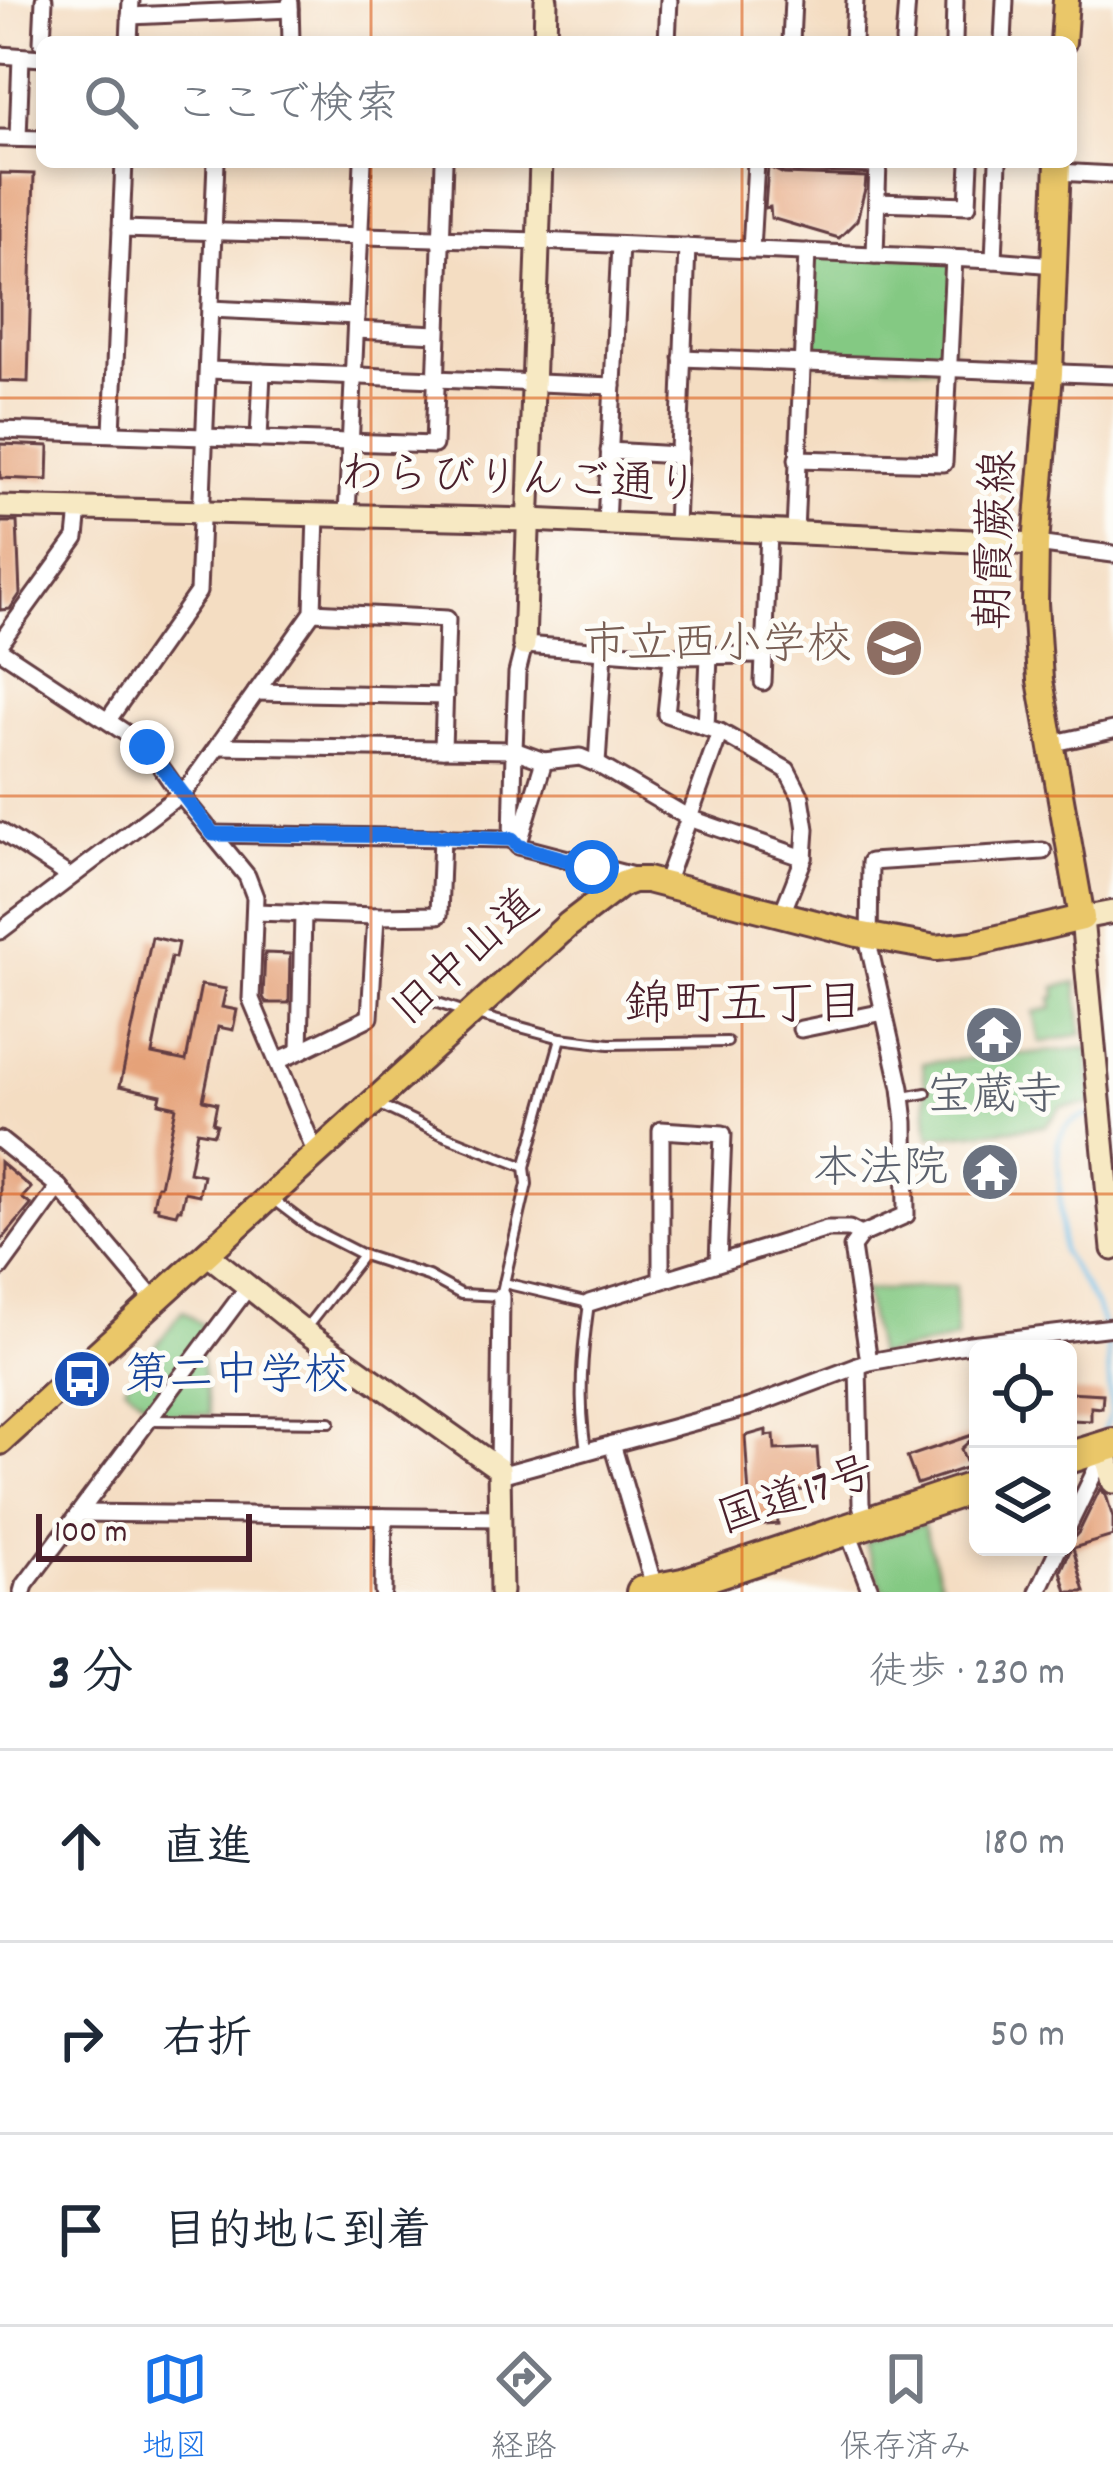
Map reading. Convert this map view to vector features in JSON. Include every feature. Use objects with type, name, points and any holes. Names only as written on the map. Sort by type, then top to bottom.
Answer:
[{"type":"highway","name":"国道17号","points":[[649,1591],[683,1584],[969,1489]]},
{"type":"main road","points":[[1064,36],[1066,0]]},
{"type":"main road","name":"朝霞蕨線","points":[[1058,168],[1035,603],[1040,680],[1082,918]]},
{"type":"main road","name":"旧中山道","points":[[0,1442],[607,893],[633,880],[656,882]]},
{"type":"main road","points":[[656,882],[869,937],[936,948],[1082,918]]},
{"type":"street","points":[[42,36],[44,0]]},
{"type":"street","points":[[544,36],[546,0]]},
{"type":"street","points":[[668,36],[669,0]]},
{"type":"street","points":[[791,36],[793,0]]},
{"type":"street","points":[[853,36],[855,0]]},
{"type":"street","points":[[904,36],[907,0]]},
{"type":"street","points":[[954,36],[956,0]]},
{"type":"street","points":[[1003,36],[1005,0]]},
{"type":"street","points":[[130,8],[290,4],[292,36]]},
{"type":"street","points":[[0,55],[36,58]]},
{"type":"street","points":[[9,138],[21,57]]},
{"type":"street","points":[[112,432],[124,168]]},
{"type":"street","points":[[108,720],[198,592],[216,168]]},
{"type":"street","points":[[346,515],[363,168]]},
{"type":"street","points":[[0,430],[434,445],[444,168]]},
{"type":"street","points":[[515,843],[514,750],[530,520],[541,168]]},
{"type":"street","points":[[751,250],[756,168]]},
{"type":"street","points":[[875,255],[878,168]]},
{"type":"street","points":[[877,202],[968,205],[970,168]]},
{"type":"street","points":[[994,260],[998,168]]},
{"type":"street","points":[[1065,168],[1113,175]]},
{"type":"street","points":[[121,229],[538,241],[1054,265]]},
{"type":"street","points":[[606,523],[620,245]]},
{"type":"street","points":[[676,527],[687,248]]},
{"type":"street","points":[[795,532],[807,252]]},
{"type":"street","points":[[797,459],[944,464],[954,258]]},
{"type":"street","points":[[210,309],[437,334]]},
{"type":"street","points":[[682,358],[1113,375]]},
{"type":"street","points":[[209,370],[613,386]]},
{"type":"street","points":[[259,439],[262,372]]},
{"type":"street","points":[[609,451],[677,455]]},
{"type":"street","name":"わらびりんご通り","points":[[0,507],[530,520],[1036,544]]},
{"type":"street","points":[[79,508],[76,538],[0,647],[147,747],[247,876],[255,897],[251,999],[316,1154]]},
{"type":"street","points":[[0,931],[187,789],[313,612],[316,514]]},
{"type":"street","points":[[764,682],[769,532]]},
{"type":"street","points":[[1036,544],[1113,554]]},
{"type":"street","points":[[313,612],[447,619],[443,749]]},
{"type":"street","points":[[524,645],[671,656],[765,655]]},
{"type":"street","points":[[597,764],[604,651]]},
{"type":"street","points":[[671,656],[666,714],[713,729],[787,770],[801,797],[804,858],[781,916]]},
{"type":"street","points":[[213,834],[442,836],[515,843],[656,882],[689,818],[713,729],[710,656]]},
{"type":"street","points":[[256,692],[445,696]]},
{"type":"street","points":[[1050,744],[1113,730]]},
{"type":"street","points":[[218,746],[514,750],[544,761],[580,758],[689,818],[804,858]]},
{"type":"street","points":[[515,843],[544,761]]},
{"type":"street","points":[[255,912],[439,915],[442,836]]},
{"type":"street","points":[[2,838],[63,872],[66,879]]},
{"type":"street","points":[[865,1591],[857,1526],[864,1364],[853,1246],[861,1235],[906,1215],[902,1097],[869,937],[871,862],[1043,851]]},
{"type":"street","points":[[1113,912],[1082,918],[1113,1249]]},
{"type":"street","points":[[300,1051],[303,914]]},
{"type":"street","points":[[277,1061],[370,1017],[376,916]]},
{"type":"street","points":[[801,1029],[884,1012]]},
{"type":"street","points":[[661,1280],[662,1130],[723,1134],[718,1262]]},
{"type":"street","points":[[0,1140],[59,1187],[154,1300]]},
{"type":"street","points":[[0,1268],[59,1187]]},
{"type":"street","points":[[589,1303],[827,1229],[849,1229],[861,1235]]},
{"type":"street","points":[[206,1253],[304,1331],[503,1471],[749,1407],[864,1364],[969,1344]]},
{"type":"street","points":[[23,1592],[248,1287]]},
{"type":"street","points":[[501,1592],[502,1290]]},
{"type":"street","points":[[1002,1340],[1107,1327]]},
{"type":"street","points":[[612,1444],[649,1591]]},
{"type":"street","points":[[1077,1502],[1096,1449],[1107,1459],[1113,1482]]},
{"type":"street","points":[[80,1514],[500,1518]]},
{"type":"street","points":[[383,1592],[384,1516]]},
{"type":"street","points":[[1038,1592],[1055,1556]]},
{"type":"street","points":[[1048,1571],[1054,1592]]},
{"type":"lane","points":[[411,994],[561,1038],[609,1044],[727,1042]]},
{"type":"lane","points":[[502,1290],[526,1184],[525,1168],[561,1038]]},
{"type":"lane","points":[[902,1097],[926,1094]]},
{"type":"lane","points":[[374,1101],[525,1168]]},
{"type":"lane","points":[[269,1197],[312,1229],[363,1255],[428,1276],[461,1294],[502,1290],[589,1303],[581,1359],[580,1413],[586,1452]]},
{"type":"lane","points":[[304,1331],[363,1255]]},
{"type":"lane","points":[[150,1420],[330,1422]]},
{"type":"green space","points":[[807,252],[954,258],[950,368],[801,361]]},
{"type":"green space","points":[[1076,982],[1082,1034],[1040,1043],[1034,1012],[1053,1008],[1055,987]]},
{"type":"green space","points":[[1088,1048],[1092,1104],[1061,1107],[1046,1126],[929,1137],[923,1063]]},
{"type":"green space","points":[[955,1286],[956,1339],[877,1356],[864,1291]]},
{"type":"green space","points":[[183,1311],[211,1331],[199,1348],[210,1415],[160,1414],[124,1386]]},
{"type":"green space","points":[[923,1524],[944,1592],[884,1592],[865,1542]]},
{"type":"building","points":[[768,168],[784,174],[866,177],[857,220],[839,238],[771,218],[770,207],[765,208]]},
{"type":"building","points":[[0,173],[34,174],[28,382],[0,381]]},
{"type":"building","points":[[0,444],[49,446],[48,480],[0,478]]},
{"type":"building","points":[[0,522],[17,522],[20,594],[10,609],[0,610]]},
{"type":"building","points":[[152,937],[178,943],[175,958],[171,957],[152,1054],[186,1061],[201,985],[226,989],[222,1007],[237,1010],[233,1030],[218,1027],[203,1100],[217,1103],[213,1123],[217,1124],[214,1134],[197,1131],[189,1172],[203,1175],[199,1195],[185,1192],[176,1214],[153,1206],[176,1107],[159,1103],[161,1095],[120,1086]]},
{"type":"building","points":[[265,953],[290,954],[289,1003],[266,1003],[263,997]]},
{"type":"building","points":[[0,1162],[31,1188],[22,1198],[31,1205],[0,1242]]},
{"type":"building","points":[[1077,1393],[1103,1394],[1102,1408],[1091,1407],[1091,1421],[1077,1420]]},
{"type":"building","points":[[766,1430],[766,1436],[774,1435],[775,1450],[817,1448],[819,1475],[815,1475],[816,1489],[776,1492],[778,1524],[751,1526],[745,1436]]},
{"type":"building","points":[[969,1436],[961,1449],[968,1467],[917,1484],[907,1457]]},
{"type":"building","points":[[1100,1489],[1113,1518],[1113,1536],[1077,1547],[1079,1532]]},
{"type":"building","points":[[1068,1556],[1075,1556],[1085,1592],[1067,1592],[1061,1571]]},
{"type":"waterway","points":[[1090,1115],[1069,1124],[1058,1143],[1062,1251],[1096,1305],[1107,1336],[1111,1412],[1101,1437]]},
{"type":"place","name":"市立西小学校","points":[[894,648]]},
{"type":"place","name":"宝蔵寺","points":[[994,1035]]},
{"type":"place","name":"本法院","points":[[990,1172]]},
{"type":"place","name":"第二中学校","points":[[82,1379]]},
{"type":"district","name":"錦町五丁目","points":[[744,1008]]},
{"type":"route","points":[[147,747],[213,834],[512,839],[518,846],[592,867]]}]
